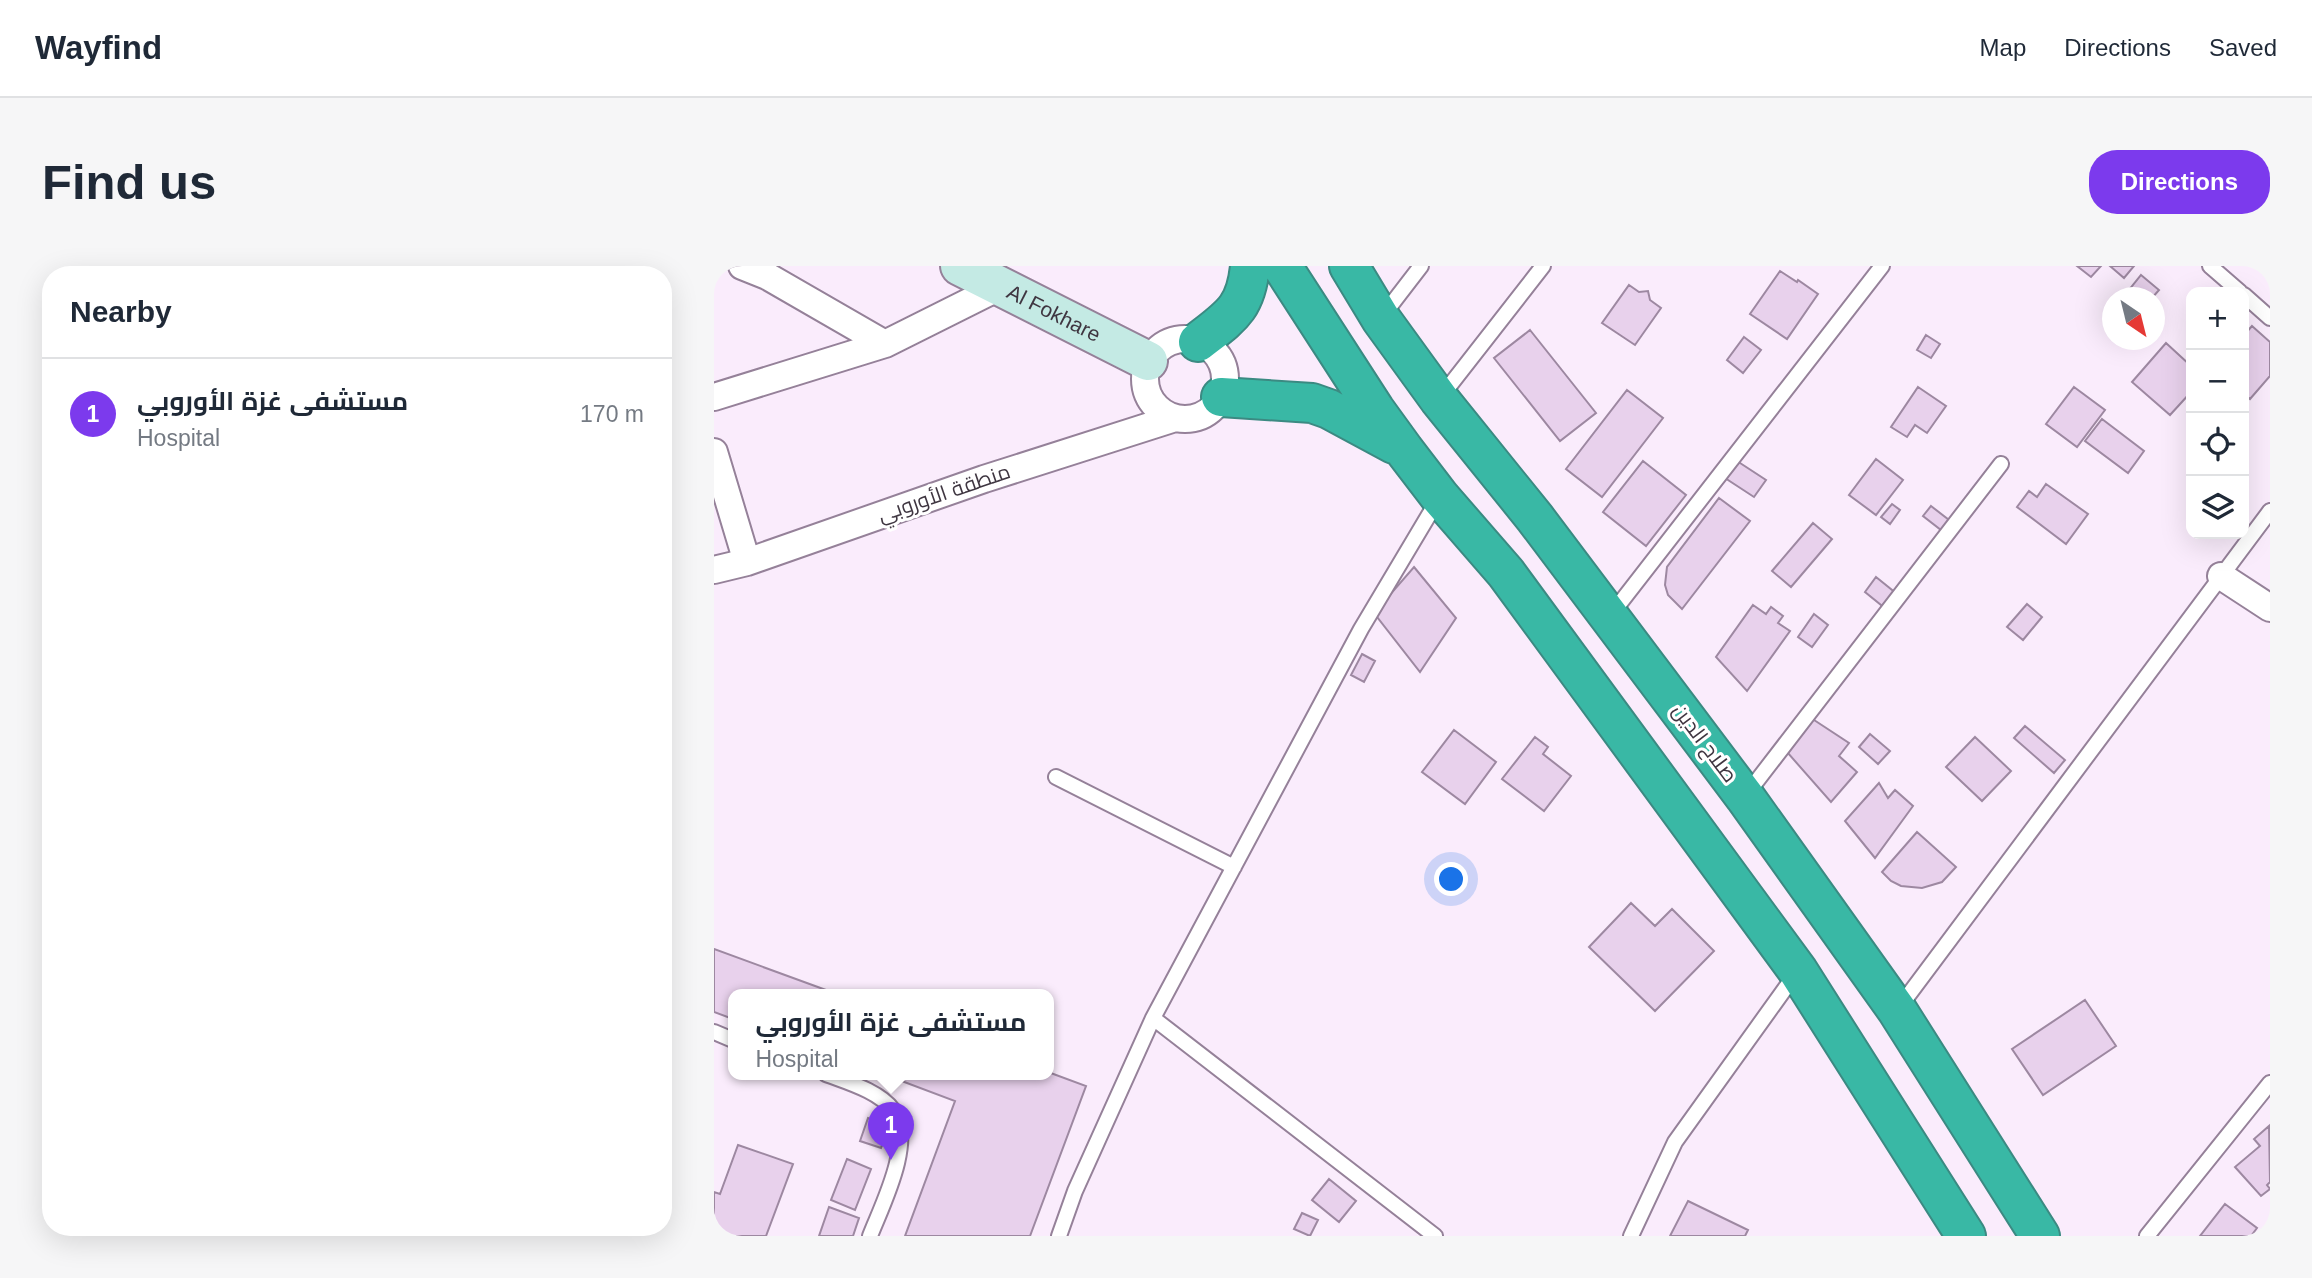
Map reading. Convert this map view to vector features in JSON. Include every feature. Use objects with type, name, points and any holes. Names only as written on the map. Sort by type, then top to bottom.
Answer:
[{"type":"highway","points":[[1198,342],[1237,311],[1248,282],[1250,266]]},
{"type":"highway","points":[[1282,266],[1404,450],[1440,497],[1506,573],[1798,971],[1966,1236]]},
{"type":"highway","name":"صلاح الدين","points":[[1349,266],[1381,318],[1439,399],[1535,517],[1745,797],[1897,1010],[2040,1236]]},
{"type":"highway","points":[[1221,397],[1312,403],[1329,409],[1404,450]]},
{"type":"street","points":[[742,266],[767,276],[885,344]]},
{"type":"street","name":"Al Fokhare","points":[[960,266],[1148,361]]},
{"type":"street","points":[[714,397],[885,344],[1001,286]]},
{"type":"street","points":[[1186,339],[1198,342],[1210,348],[1219,358],[1224,370],[1221,397],[1201,415],[1189,419],[1175,418],[1154,405],[1147,393],[1144,381],[1148,361],[1161,347],[1173,341],[1186,339]]},
{"type":"street","name":"منطقة الأوروبي","points":[[714,570],[747,562],[984,479],[1175,418]]},
{"type":"street","points":[[714,452],[747,562]]},
{"type":"street","points":[[2221,576],[2270,608]]},
{"type":"lane","points":[[1381,318],[1421,266]]},
{"type":"lane","points":[[1439,399],[1543,266]]},
{"type":"lane","points":[[1609,617],[1882,266]]},
{"type":"lane","points":[[2210,266],[2234,287]]},
{"type":"lane","points":[[2249,300],[2270,318]]},
{"type":"lane","points":[[1745,797],[2001,464]]},
{"type":"lane","points":[[1059,1236],[1075,1191],[1153,1018],[1361,629],[1440,497]]},
{"type":"lane","points":[[1897,1010],[2270,511]]},
{"type":"lane","points":[[1056,777],[1234,867]]},
{"type":"lane","points":[[1631,1236],[1675,1142],[1798,971]]},
{"type":"lane","points":[[1153,1018],[1435,1236]]},
{"type":"lane","points":[[841,1080],[866,1089],[892,1110],[899,1126],[898,1162],[870,1236]]},
{"type":"lane","points":[[2147,1236],[2270,1083]]},
{"type":"building","points":[[2077,266],[2101,266],[2091,277]]},
{"type":"building","points":[[2110,266],[2134,266],[2124,278]]},
{"type":"building","points":[[1780,271],[1818,294],[1787,339],[1750,314]]},
{"type":"building","points":[[2141,275],[2155,287],[2131,287]]},
{"type":"building","points":[[1629,285],[1639,292],[1648,291],[1650,300],[1661,308],[1635,345],[1602,323]]},
{"type":"building","points":[[2252,326],[2270,342],[2270,376],[2250,399],[2249,398],[2249,329]]},
{"type":"building","points":[[1530,330],[1596,413],[1560,441],[1494,358]]},
{"type":"building","points":[[1926,335],[1940,344],[1931,358],[1917,350]]},
{"type":"building","points":[[1744,337],[1761,350],[1743,373],[1727,360]]},
{"type":"building","points":[[2165,344],[2186,361],[2186,397],[2170,415],[2132,382],[2160,350],[2165,350]]},
{"type":"building","points":[[1918,387],[1946,406],[1927,433],[1915,425],[1907,437],[1891,427]]},
{"type":"building","points":[[2074,387],[2105,410],[2077,447],[2046,424]]},
{"type":"building","points":[[1627,390],[1663,418],[1602,497],[1566,469]]},
{"type":"building","points":[[2102,419],[2144,451],[2128,473],[2085,441]]},
{"type":"building","points":[[1876,459],[1903,480],[1876,515],[1849,495]]},
{"type":"building","points":[[1643,461],[1686,495],[1646,546],[1603,512]]},
{"type":"building","points":[[1737,461],[1766,480],[1754,497],[1725,478]]},
{"type":"building","points":[[2046,484],[2088,514],[2066,544],[2017,507],[2029,491],[2037,497]]},
{"type":"building","points":[[1719,498],[1750,521],[1682,609],[1668,595],[1665,585],[1667,567]]},
{"type":"building","points":[[1892,504],[1900,510],[1890,524],[1881,517]]},
{"type":"building","points":[[1931,506],[1949,520],[1941,530],[1923,516]]},
{"type":"building","points":[[1813,523],[1832,539],[1791,587],[1772,571]]},
{"type":"building","points":[[1414,567],[1456,618],[1420,672],[1374,613]]},
{"type":"building","points":[[1876,577],[1897,594],[1886,609],[1865,592]]},
{"type":"building","points":[[2027,604],[2042,617],[2023,640],[2007,627]]},
{"type":"building","points":[[1753,605],[1766,614],[1771,607],[1783,616],[1778,623],[1790,631],[1747,691],[1716,657]]},
{"type":"building","points":[[1814,614],[1828,625],[1812,647],[1798,637]]},
{"type":"building","points":[[1362,654],[1375,661],[1364,682],[1351,675]]},
{"type":"building","points":[[1811,718],[1849,743],[1839,756],[1857,772],[1831,802],[1787,752]]},
{"type":"building","points":[[2025,726],[2065,760],[2054,773],[2014,738]]},
{"type":"building","points":[[1454,730],[1496,762],[1465,804],[1422,772]]},
{"type":"building","points":[[1870,734],[1890,751],[1878,764],[1859,747]]},
{"type":"building","points":[[1535,737],[1548,747],[1543,754],[1571,776],[1544,811],[1502,779]]},
{"type":"building","points":[[1975,737],[2011,771],[1982,801],[1946,767]]},
{"type":"building","points":[[1879,783],[1888,798],[1895,790],[1913,806],[1875,858],[1845,821]]},
{"type":"building","points":[[1917,832],[1956,867],[1942,882],[1922,888],[1901,886],[1882,872]]},
{"type":"building","points":[[1631,903],[1655,926],[1672,909],[1714,951],[1655,1011],[1589,947]]},
{"type":"building","points":[[714,949],[823,989],[728,989],[728,1017],[714,1012]]},
{"type":"building","points":[[2085,1000],[2116,1046],[2043,1095],[2012,1049]]},
{"type":"building","points":[[1054,1074],[1086,1086],[1030,1236],[905,1236],[955,1101],[899,1080],[1054,1080]]},
{"type":"building","points":[[868,1118],[889,1126],[881,1148],[860,1141]]},
{"type":"building","points":[[2269,1126],[2270,1182],[2267,1185],[2270,1189],[2261,1196],[2235,1167],[2260,1146],[2254,1139]]},
{"type":"building","points":[[738,1145],[793,1164],[766,1236],[714,1236],[714,1192],[720,1194]]},
{"type":"building","points":[[847,1159],[871,1169],[855,1210],[831,1200]]},
{"type":"building","points":[[1329,1179],[1356,1201],[1339,1222],[1312,1200]]},
{"type":"building","points":[[1688,1201],[1748,1230],[1745,1236],[1670,1236]]},
{"type":"building","points":[[2225,1204],[2257,1228],[2251,1236],[2200,1236]]},
{"type":"building","points":[[829,1207],[859,1218],[853,1236],[819,1236]]},
{"type":"building","points":[[1302,1213],[1318,1220],[1310,1236],[1294,1229]]},
{"type":"place","name":"مستشفى غزة الأوروبي","points":[[891,1160]]}]
